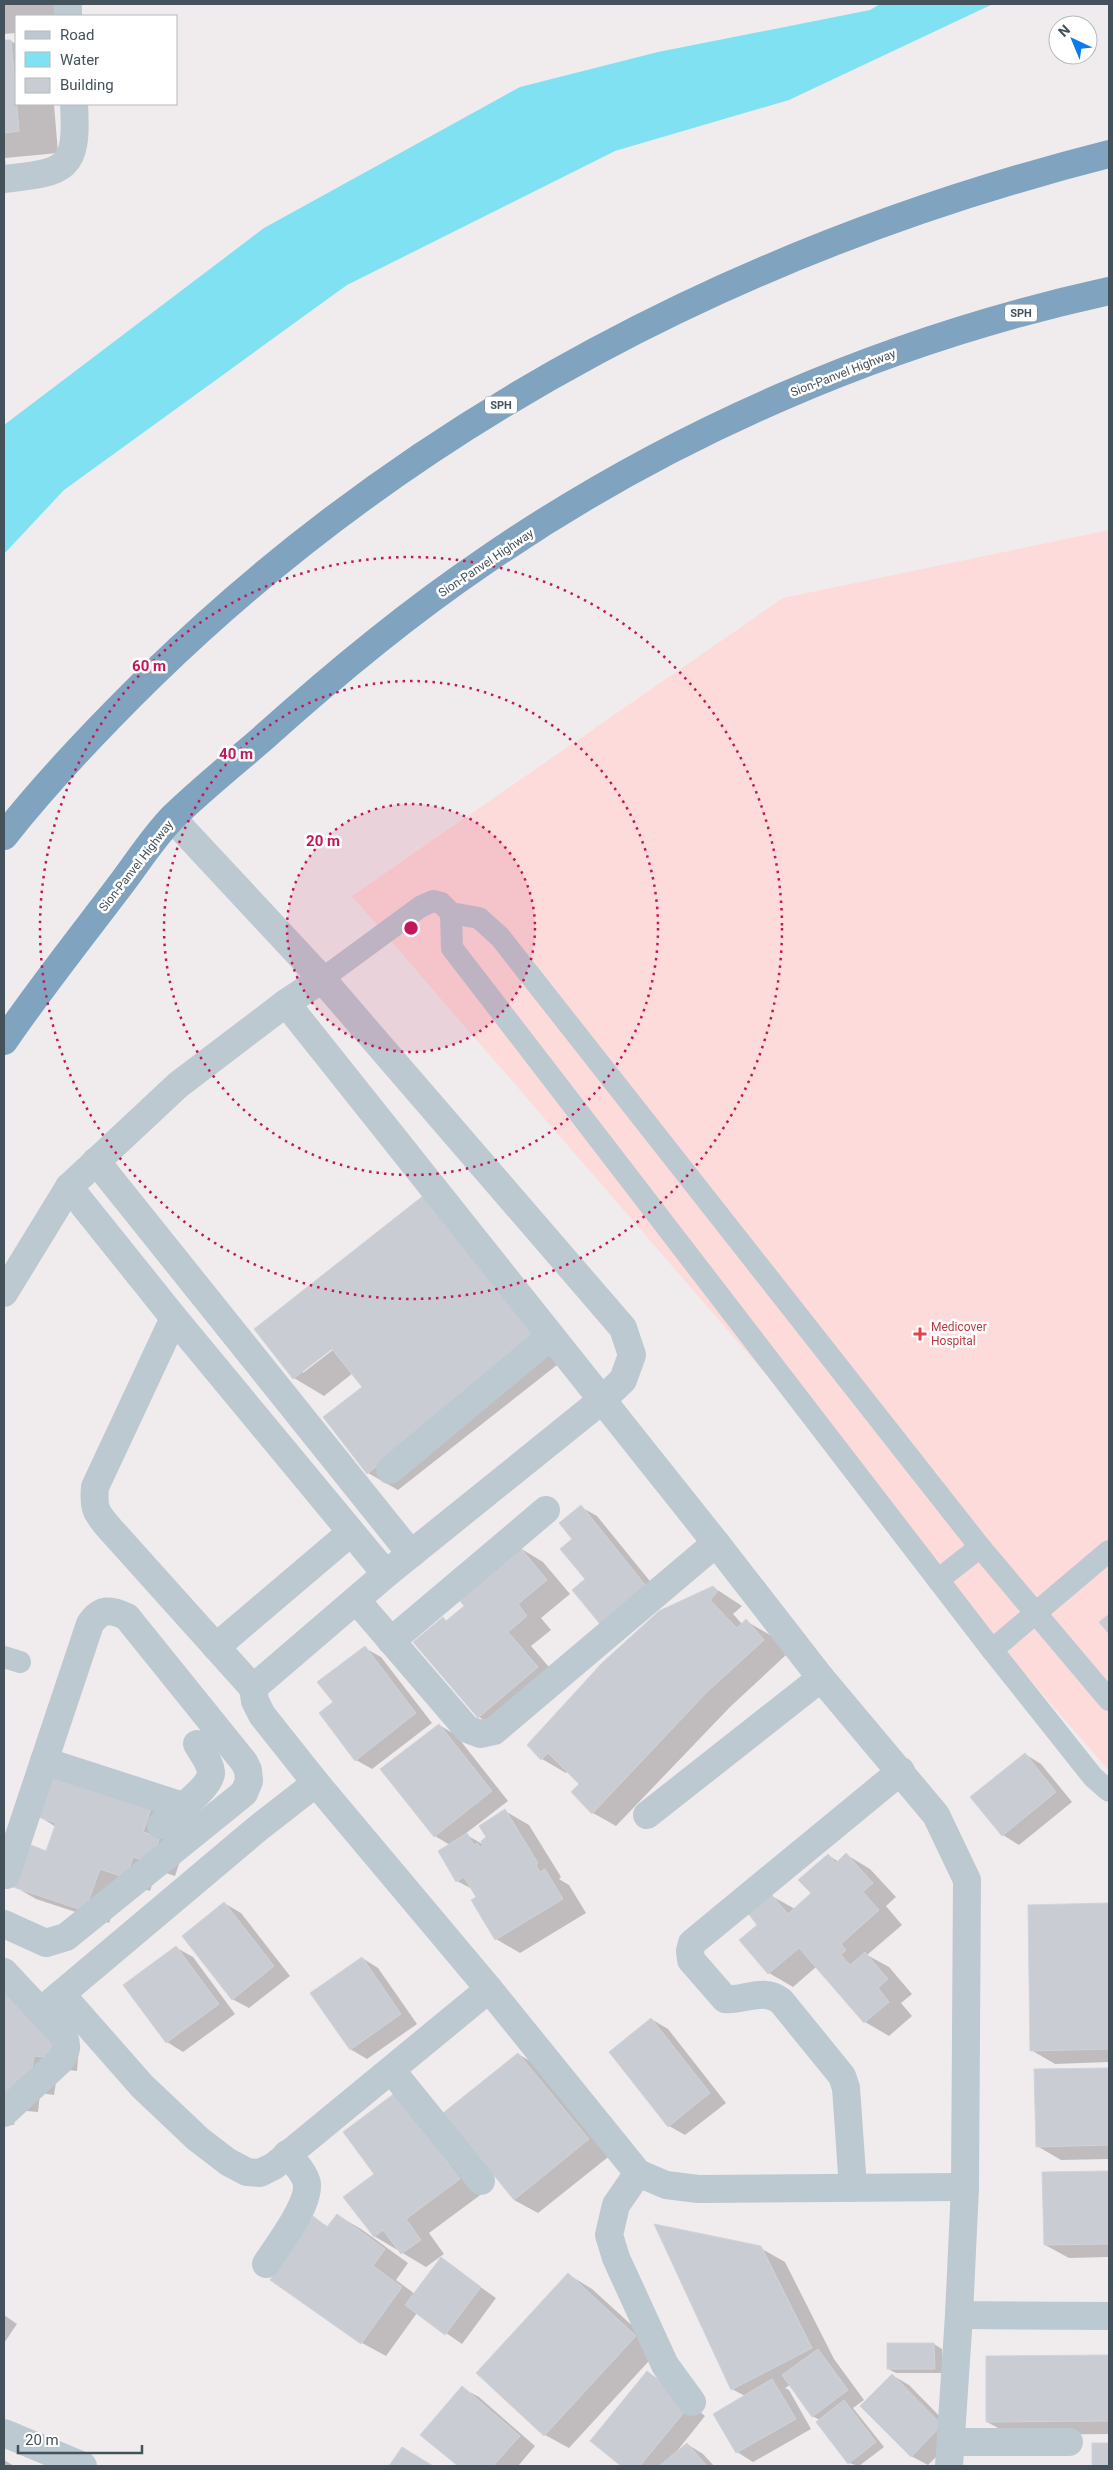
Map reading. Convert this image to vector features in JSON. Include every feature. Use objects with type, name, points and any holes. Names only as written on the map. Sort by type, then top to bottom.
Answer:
[{"type":"highway","name":"SPH","points":[[4,836],[105,721],[202,627],[312,534],[414,460],[527,388],[646,324],[768,268],[892,218],[1020,177],[1109,154]]},
{"type":"highway","name":"Sion-Panvel Highway","points":[[4,1041],[32,1000],[172,818],[381,637],[483,562],[589,495],[701,435],[815,382],[933,339],[1054,303],[1109,290]]},
{"type":"street","points":[[4,179],[49,174],[68,162],[76,136],[74,105]]},
{"type":"street","points":[[172,818],[322,979],[623,1328],[632,1355],[623,1380],[602,1400],[386,1574],[357,1602],[253,1688]]},
{"type":"street","points":[[4,1293],[69,1187],[178,1085],[286,1003],[322,979]]},
{"type":"street","points":[[286,1003],[716,1543],[820,1678],[901,1771],[936,1815],[966,1880],[965,2187],[950,2454],[1069,2442]]},
{"type":"street","points":[[96,1161],[411,1554]]},
{"type":"street","points":[[69,1187],[350,1533],[386,1574]]},
{"type":"street","points":[[174,1318],[95,1487],[94,1502],[97,1514],[253,1688],[255,1701],[262,1715],[316,1783],[489,1989],[638,2173],[666,2185],[698,2189],[965,2187]]},
{"type":"street","points":[[372,1504],[402,1471],[551,1336]]},
{"type":"street","points":[[391,1641],[546,1510]]},
{"type":"street","points":[[216,1647],[350,1533]]},
{"type":"street","points":[[357,1602],[467,1729],[480,1734],[494,1731],[716,1543]]},
{"type":"street","points":[[4,1924],[46,1944],[66,1937],[244,1793],[249,1781],[248,1770],[229,1743],[127,1617],[117,1612],[106,1610],[97,1614],[90,1624],[6,1875]]},
{"type":"street","points":[[647,1814],[820,1678]]},
{"type":"street","points":[[229,1743],[262,1715]]},
{"type":"street","points":[[161,1825],[208,1784],[212,1774],[197,1744]]},
{"type":"street","points":[[44,1761],[183,1806]]},
{"type":"street","points":[[853,2188],[846,2088],[842,2076],[781,2001],[773,1995],[761,1994],[734,2000],[725,1999],[691,1960],[690,1952],[692,1943],[901,1771]]},
{"type":"street","points":[[51,2003],[257,1829],[316,1783]]},
{"type":"street","points":[[4,1972],[51,2003],[198,2139],[228,2162],[247,2172],[260,2173],[392,2071],[489,1989]]},
{"type":"street","points":[[4,2113],[61,2060],[66,2052],[67,2044],[51,2003]]},
{"type":"street","points":[[392,2071],[481,2181]]},
{"type":"street","points":[[266,2264],[303,2204],[307,2183],[287,2154]]},
{"type":"street","points":[[638,2173],[616,2205],[609,2235],[616,2258],[665,2365],[692,2402]]},
{"type":"street","points":[[958,2315],[1109,2316]]},
{"type":"street","points":[[4,2433],[83,2466]]},
{"type":"lane","points":[[322,979],[426,904],[433,901],[441,903],[451,913],[479,918],[500,937],[980,1547],[1109,1700]]},
{"type":"lane","points":[[451,913],[452,948],[992,1650],[1093,1777],[1109,1791]]},
{"type":"lane","points":[[938,1580],[980,1547]]},
{"type":"lane","points":[[992,1650],[1109,1551]]},
{"type":"shaded area","name":"Medicover Hospital","points":[[1109,530],[1109,1771],[352,896],[783,598]]},
{"type":"water","points":[[880,4],[993,4],[789,100],[615,151],[347,285],[64,490],[4,554],[4,425],[264,228],[520,87],[658,52],[870,10]]},
{"type":"building","points":[[4,40],[11,40],[15,105],[17,105],[19,131],[4,133]]},
{"type":"building","points":[[428,1192],[541,1336],[367,1474],[323,1417],[362,1387],[332,1349],[293,1379],[254,1329]]},
{"type":"building","points":[[581,1505],[646,1586],[600,1624],[572,1590],[585,1579],[560,1549],[572,1539],[559,1523]]},
{"type":"building","points":[[519,1546],[547,1580],[518,1604],[527,1616],[508,1632],[538,1667],[478,1718],[413,1642],[443,1617],[446,1621],[464,1606],[458,1598]]},
{"type":"building","points":[[713,1586],[718,1591],[710,1600],[737,1628],[746,1619],[764,1640],[706,1693],[592,1814],[571,1792],[579,1784],[548,1753],[541,1760],[527,1745],[602,1663],[659,1611]]},
{"type":"building","points":[[1109,1614],[1109,1634],[1099,1622]]},
{"type":"building","points":[[365,1646],[416,1713],[355,1761],[319,1713],[333,1702],[317,1682]]},
{"type":"building","points":[[439,1724],[492,1791],[434,1837],[380,1769]]},
{"type":"building","points":[[1025,1753],[1056,1792],[1002,1836],[970,1797]]},
{"type":"building","points":[[49,1772],[152,1805],[143,1832],[160,1837],[151,1863],[133,1857],[126,1878],[100,1869],[85,1911],[10,1886],[26,1843],[46,1851],[56,1823],[35,1816]]},
{"type":"building","points":[[505,1809],[538,1863],[536,1865],[540,1872],[545,1869],[563,1899],[495,1940],[471,1900],[476,1897],[464,1877],[456,1882],[438,1851],[467,1833],[474,1845],[477,1843],[480,1847],[483,1846],[481,1841],[486,1837],[479,1826]]},
{"type":"building","points":[[846,1853],[873,1883],[863,1892],[879,1910],[841,1944],[846,1950],[841,1955],[850,1965],[865,1952],[888,1979],[878,1988],[889,2002],[864,2023],[799,1948],[768,1974],[739,1940],[757,1925],[747,1912],[770,1893],[788,1914],[811,1893],[798,1880],[828,1854],[836,1863]]},
{"type":"building","points":[[224,1902],[274,1966],[232,2000],[182,1936]]},
{"type":"building","points":[[1109,1903],[1109,2049],[1030,2051],[1028,1905]]},
{"type":"building","points":[[176,1946],[219,2004],[166,2043],[123,1985]]},
{"type":"building","points":[[362,1957],[401,2014],[350,2050],[310,1993]]},
{"type":"building","points":[[4,1990],[15,1992],[13,2005],[29,2006],[56,2031],[53,2058],[34,2056],[30,2082],[16,2080],[14,2099],[4,2098]]},
{"type":"building","points":[[651,2018],[710,2093],[668,2127],[609,2052]]},
{"type":"building","points":[[518,2053],[589,2139],[514,2200],[443,2113]]},
{"type":"building","points":[[1109,2068],[1109,2145],[1036,2147],[1034,2069]]},
{"type":"building","points":[[395,2093],[460,2179],[406,2219],[421,2240],[401,2254],[383,2230],[374,2237],[343,2197],[374,2174],[343,2132]]},
{"type":"building","points":[[1109,2171],[1109,2244],[1044,2245],[1042,2172]]},
{"type":"building","points":[[337,2214],[385,2249],[373,2266],[402,2287],[361,2344],[270,2280],[313,2216],[327,2227]]},
{"type":"building","points":[[654,2224],[761,2246],[812,2348],[731,2390]]},
{"type":"building","points":[[441,2257],[481,2287],[445,2335],[405,2305]]},
{"type":"building","points":[[568,2273],[636,2336],[544,2436],[476,2373]]},
{"type":"building","points":[[887,2343],[934,2343],[935,2369],[887,2369]]},
{"type":"building","points":[[818,2349],[848,2390],[812,2417],[782,2375]]},
{"type":"building","points":[[1109,2355],[1109,2421],[986,2422],[986,2356]]},
{"type":"building","points":[[647,2371],[690,2405],[640,2466],[621,2466],[590,2441]]},
{"type":"building","points":[[892,2374],[942,2425],[911,2457],[860,2406]]},
{"type":"building","points":[[772,2379],[796,2419],[736,2453],[713,2414]]},
{"type":"building","points":[[462,2386],[520,2436],[493,2466],[458,2466],[420,2435]]},
{"type":"building","points":[[844,2400],[876,2442],[848,2464],[816,2422]]},
{"type":"building","points":[[687,2443],[707,2466],[659,2466]]},
{"type":"building","points":[[1092,2443],[1109,2443],[1109,2466],[1092,2466]]},
{"type":"building","points":[[402,2447],[433,2466],[389,2466]]},
{"type":"place","name":"Medicover Hospital","points":[[920,1334]]}]
